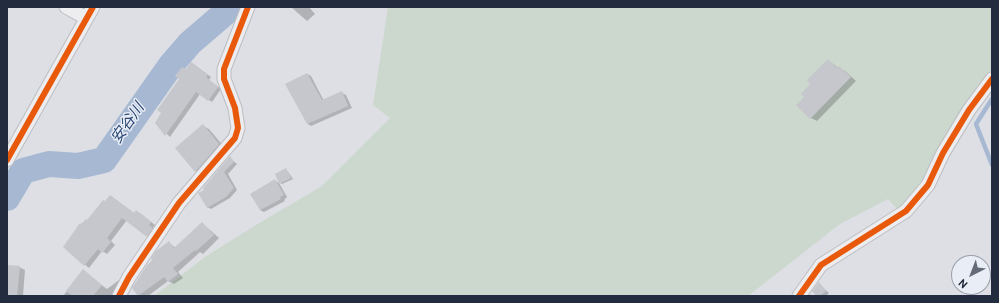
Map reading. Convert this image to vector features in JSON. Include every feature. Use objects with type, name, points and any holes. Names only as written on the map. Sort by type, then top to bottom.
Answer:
[{"type":"street","points":[[66,7],[86,18]]},
{"type":"street","points":[[7,160],[93,7]]},
{"type":"street","points":[[120,296],[129,277],[179,203],[235,138],[238,128],[235,108],[224,79],[224,69],[248,7]]},
{"type":"street","points":[[799,296],[821,265],[906,211],[928,185],[943,153],[965,116],[992,79]]},
{"type":"shaded area","points":[[388,7],[992,7],[992,76],[922,188],[899,211],[888,199],[840,224],[748,296],[154,296],[205,257],[322,186],[390,118],[373,105]]},
{"type":"building","points":[[828,59],[837,68],[839,66],[851,77],[810,119],[796,105],[804,97],[801,94],[810,84],[807,80]]},
{"type":"building","points":[[191,62],[208,75],[206,77],[218,87],[208,101],[196,92],[165,136],[155,123],[161,113],[157,110],[179,79],[175,76],[182,67],[186,69]]},
{"type":"building","points":[[307,73],[322,100],[342,91],[348,106],[307,124],[285,84]]},
{"type":"building","points":[[203,124],[219,144],[195,172],[175,148]]},
{"type":"building","points":[[230,156],[234,162],[224,172],[234,188],[226,197],[207,208],[198,193],[204,190],[203,188]]},
{"type":"building","points":[[286,168],[291,178],[279,184],[275,174]]},
{"type":"building","points":[[275,179],[284,195],[280,197],[281,199],[260,210],[250,194]]},
{"type":"building","points":[[110,195],[134,213],[136,210],[151,222],[149,225],[153,228],[147,237],[122,218],[107,238],[111,242],[102,253],[98,249],[84,266],[63,247],[80,223],[81,224],[86,219],[87,220],[103,200],[105,201]]},
{"type":"building","points":[[202,222],[214,235],[173,268],[178,274],[168,282],[164,277],[138,296],[132,288],[147,265],[152,261],[151,259],[156,251],[169,241],[174,248]]},
{"type":"building","points":[[7,265],[20,266],[17,296],[7,296]]},
{"type":"building","points":[[83,269],[102,285],[93,296],[73,296],[66,291]]},
{"type":"building","points":[[819,282],[826,291],[820,296],[816,296],[812,291]]},
{"type":"waterway","name":"安谷川","points":[[7,198],[23,171],[49,164],[78,166],[104,160],[171,65],[190,43],[232,7]]},
{"type":"waterway","points":[[992,99],[976,124],[992,165]]},
{"type":"cycle path","points":[[7,160],[93,7]]},
{"type":"cycle path","points":[[119,296],[129,277],[179,203],[235,138],[238,128],[235,108],[224,79],[224,69],[248,7]]},
{"type":"cycle path","points":[[799,296],[821,265],[906,211],[928,185],[943,153],[969,110],[992,79]]}]
